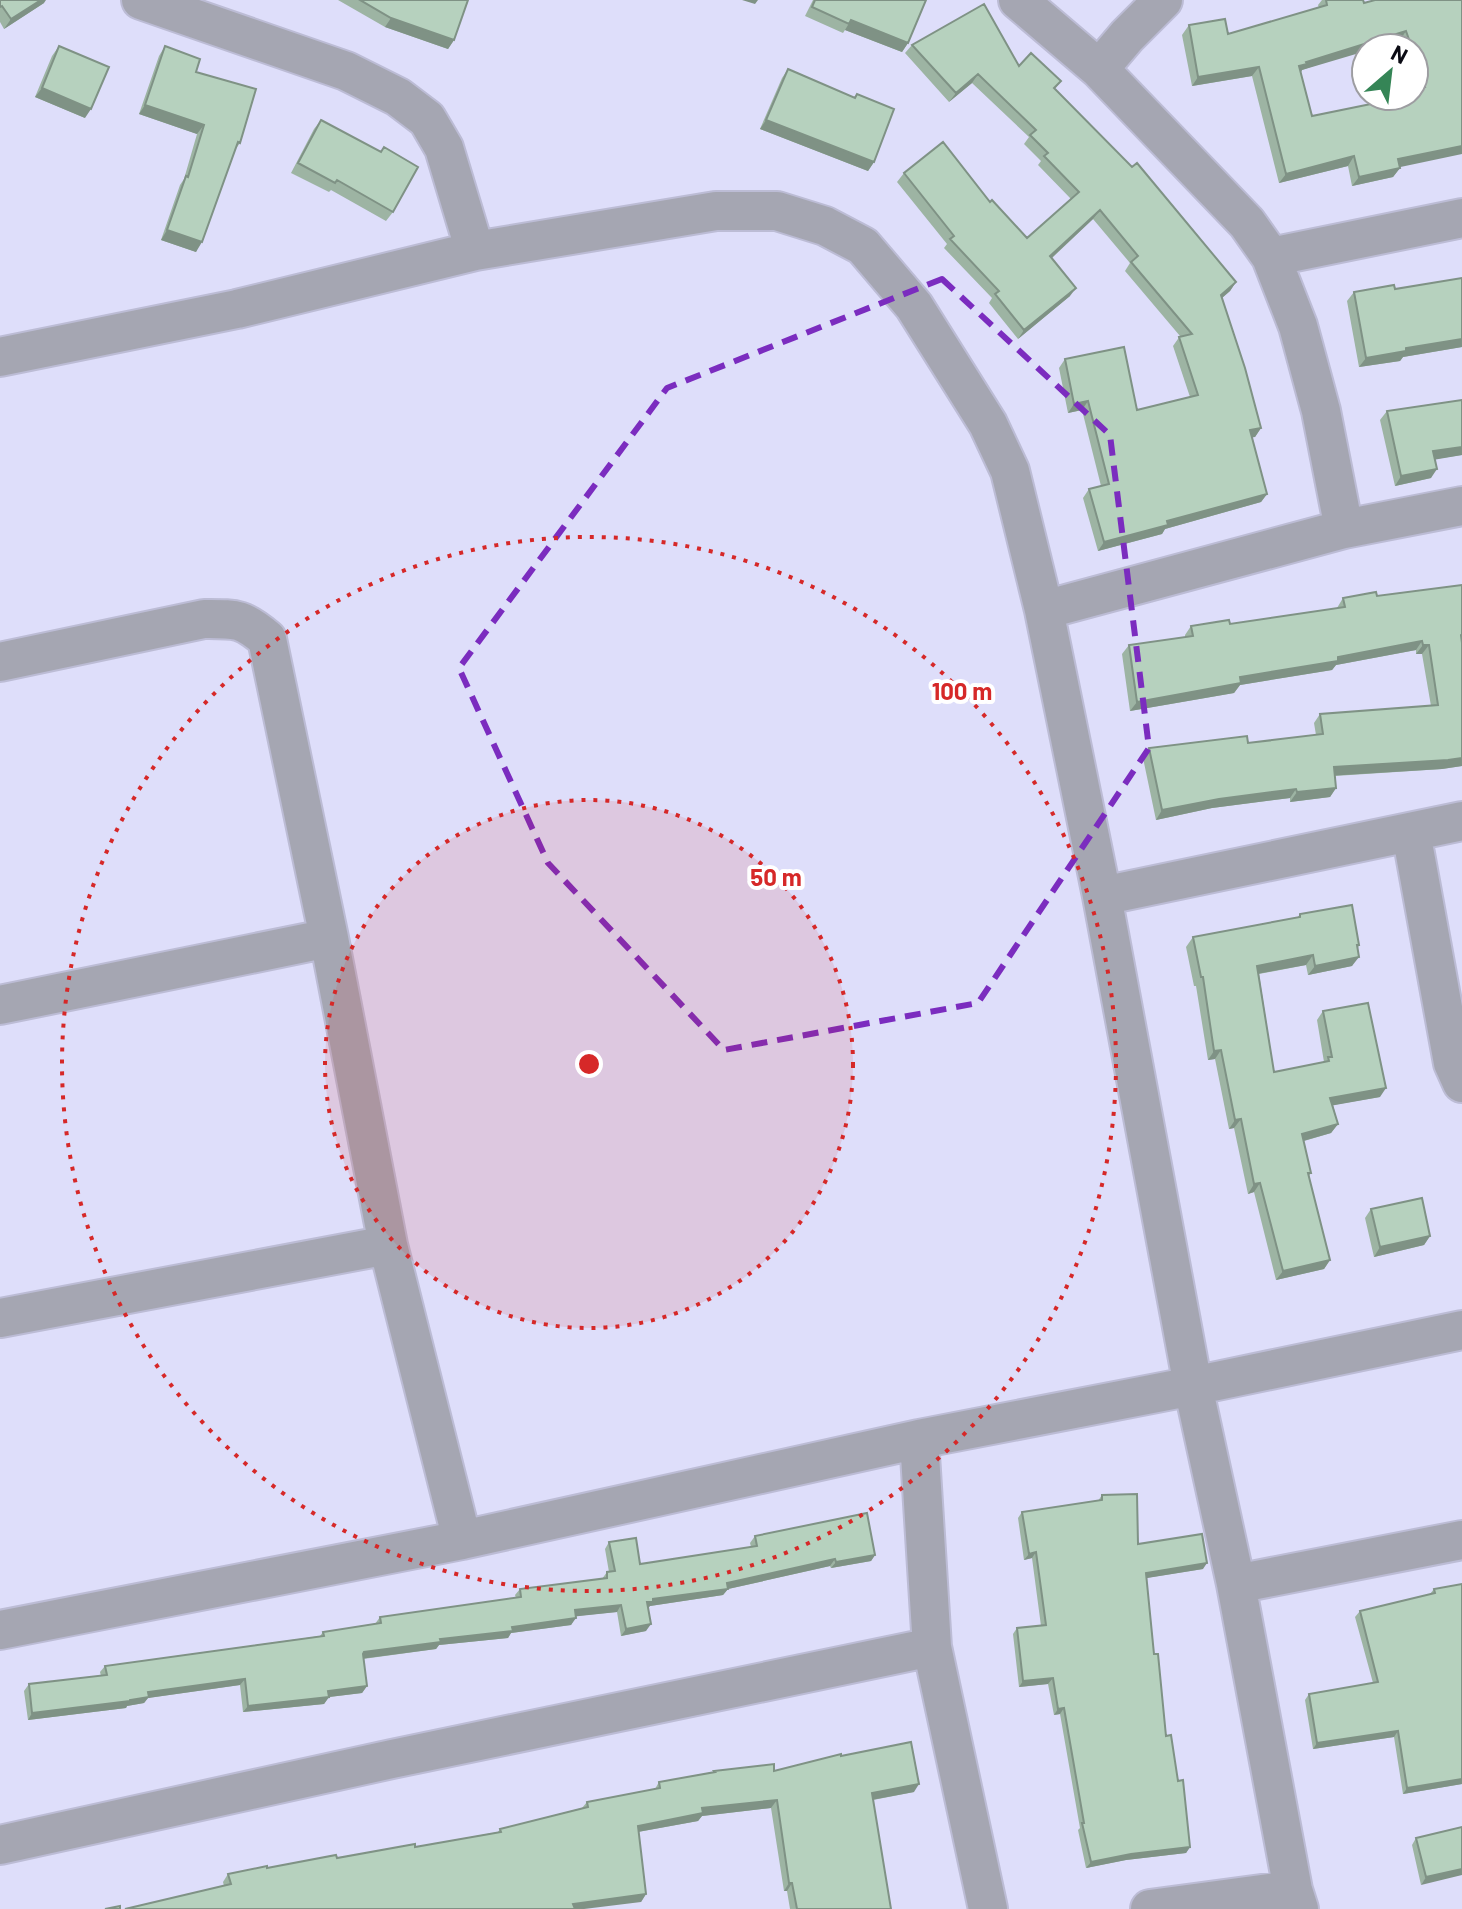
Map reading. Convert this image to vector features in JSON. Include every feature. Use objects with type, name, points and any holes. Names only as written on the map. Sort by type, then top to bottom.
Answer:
[{"type":"street","points":[[141,0],[346,71],[398,97],[427,119],[444,148],[475,251]]},
{"type":"street","points":[[1018,0],[1099,69],[1247,223],[1271,257],[1302,340],[1321,411],[1344,529]]},
{"type":"street","points":[[1099,69],[1163,0]]},
{"type":"street","points":[[0,357],[237,309],[475,251],[716,211],[777,211],[825,226],[863,246],[914,306],[988,424],[1010,471],[1044,610],[1102,896],[1193,1386],[1236,1584],[1296,1899],[1150,1909]]},
{"type":"street","points":[[1271,257],[1462,218]]},
{"type":"street","points":[[1044,610],[1344,529],[1462,506]]},
{"type":"street","points":[[0,662],[204,619],[232,619],[247,623],[267,639],[388,1245],[462,1540]]},
{"type":"street","points":[[1102,896],[1462,821]]},
{"type":"street","points":[[1411,832],[1453,1063],[1462,1083]]},
{"type":"street","points":[[0,1005],[329,938]]},
{"type":"street","points":[[0,1318],[388,1245]]},
{"type":"street","points":[[0,1630],[462,1540],[919,1439],[1462,1330]]},
{"type":"street","points":[[919,1439],[932,1647],[988,1909]]},
{"type":"street","points":[[1236,1584],[1462,1540]]},
{"type":"street","points":[[0,1845],[392,1759],[932,1647]]},
{"type":"highlighted area","points":[[942,279],[1110,435],[1149,748],[978,1003],[724,1050],[548,863],[459,668],[667,388]]},
{"type":"building","points":[[0,0],[41,0],[11,19],[0,7]]},
{"type":"building","points":[[360,0],[468,0],[454,40],[391,18]]},
{"type":"building","points":[[815,0],[926,0],[908,43],[851,20],[849,24],[812,7]]},
{"type":"building","points":[[1326,0],[1363,0],[1364,3],[1375,0],[1462,0],[1462,146],[1398,159],[1400,168],[1359,177],[1354,156],[1286,174],[1259,67],[1198,77],[1189,25],[1225,19],[1228,34],[1327,5]]},
{"type":"building","points":[[984,4],[1019,66],[1031,53],[1061,81],[1054,88],[1132,167],[1137,163],[1236,282],[1221,295],[1261,428],[1250,430],[1267,494],[1104,542],[1089,489],[1109,484],[1088,401],[1074,404],[1065,359],[1124,347],[1137,410],[1198,395],[1179,337],[1192,334],[1131,262],[1138,256],[1100,210],[1050,256],[1076,288],[1024,330],[995,294],[999,291],[950,239],[954,236],[904,173],[943,142],[990,202],[992,200],[1027,238],[1079,192],[1044,156],[1048,153],[1030,135],[1036,130],[978,74],[956,93],[912,45]]},
{"type":"building","points":[[59,46],[109,67],[91,109],[42,88]]},
{"type":"building","points":[[165,46],[200,59],[196,72],[256,89],[240,143],[202,242],[167,230],[204,125],[145,105]]},
{"type":"building","points":[[788,69],[855,98],[857,94],[894,109],[874,162],[766,120]]},
{"type":"building","points":[[321,120],[381,152],[384,147],[418,167],[393,212],[337,180],[335,183],[298,163]]},
{"type":"building","points":[[1462,278],[1462,339],[1366,358],[1354,292]]},
{"type":"building","points":[[1462,400],[1462,447],[1433,451],[1437,469],[1401,476],[1387,411]]},
{"type":"building","points":[[1462,585],[1462,758],[1334,767],[1336,788],[1297,792],[1296,789],[1162,810],[1149,748],[1247,736],[1248,743],[1323,734],[1320,714],[1438,705],[1429,645],[1423,645],[1422,641],[1338,657],[1338,661],[1240,677],[1241,683],[1137,702],[1129,645],[1193,636],[1191,626],[1229,620],[1230,624],[1345,607],[1343,598],[1376,592],[1377,596]]},
{"type":"building","points":[[1352,905],[1359,957],[1315,966],[1313,955],[1257,966],[1274,1072],[1329,1061],[1328,1057],[1332,1057],[1323,1011],[1368,1003],[1386,1088],[1330,1098],[1338,1124],[1302,1134],[1311,1173],[1308,1173],[1330,1260],[1283,1271],[1260,1183],[1254,1184],[1241,1119],[1235,1120],[1221,1050],[1214,1051],[1203,977],[1193,937]]},
{"type":"building","points":[[1422,1198],[1430,1236],[1380,1247],[1371,1209]]},
{"type":"building","points":[[1137,1494],[1138,1544],[1202,1534],[1207,1563],[1146,1573],[1166,1736],[1171,1735],[1178,1781],[1183,1780],[1190,1847],[1091,1862],[1064,1708],[1058,1709],[1053,1678],[1023,1681],[1017,1628],[1046,1625],[1036,1552],[1029,1554],[1022,1512],[1102,1500],[1102,1495]]},
{"type":"building","points":[[867,1513],[875,1555],[836,1562],[835,1559],[727,1583],[728,1589],[653,1599],[653,1602],[647,1602],[651,1624],[626,1629],[621,1605],[575,1610],[576,1618],[512,1627],[513,1631],[364,1652],[367,1686],[328,1691],[329,1697],[248,1706],[245,1679],[148,1692],[149,1697],[130,1701],[32,1713],[29,1684],[107,1675],[105,1666],[324,1636],[323,1632],[381,1623],[380,1617],[521,1597],[520,1589],[607,1578],[607,1572],[615,1571],[609,1542],[636,1538],[640,1564],[757,1546],[755,1536]]},
{"type":"building","points":[[1462,1584],[1462,1779],[1407,1788],[1398,1731],[1317,1743],[1309,1694],[1378,1682],[1360,1611]]},
{"type":"building","points":[[911,1742],[919,1784],[872,1793],[891,1909],[797,1909],[792,1883],[789,1883],[777,1800],[702,1808],[703,1813],[638,1826],[646,1894],[573,1904],[575,1909],[125,1909],[231,1884],[228,1874],[267,1866],[415,1844],[415,1847],[501,1832],[500,1829],[588,1807],[587,1802],[660,1788],[659,1782],[774,1764],[774,1771],[841,1754]]},
{"type":"building","points":[[1462,1827],[1462,1869],[1426,1877],[1416,1838]]}]
